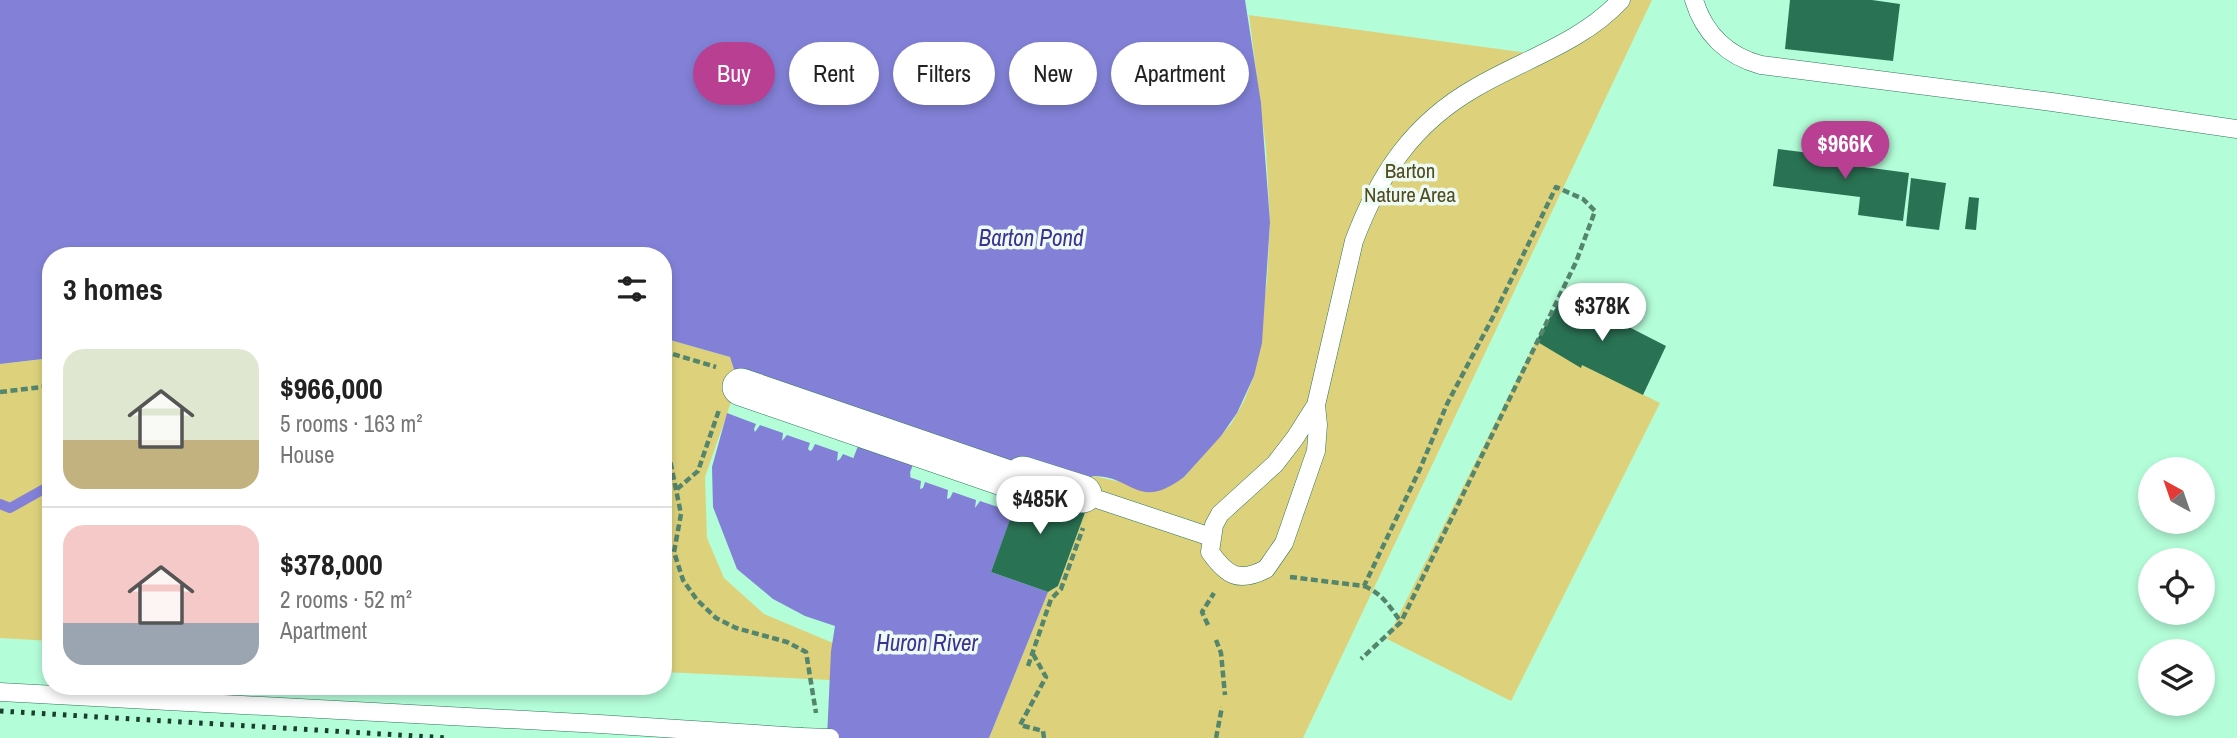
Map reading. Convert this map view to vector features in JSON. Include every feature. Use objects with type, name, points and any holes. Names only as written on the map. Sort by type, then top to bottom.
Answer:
[{"type":"street","points":[[728,385],[1020,483],[1023,475],[1089,507]]},
{"type":"lane","points":[[1316,405],[1275,464],[1220,514],[1214,525],[1210,552],[1229,572],[1249,577],[1266,569],[1284,543],[1315,451],[1318,425],[1316,405],[1354,240],[1391,164],[1429,120],[1451,103],[1567,41],[1591,26],[1621,0]]},
{"type":"lane","points":[[1694,0],[1699,15],[1714,38],[1734,54],[1761,65],[2052,102],[2237,129]]},
{"type":"lane","points":[[1089,507],[1211,537]]},
{"type":"lane","points":[[0,692],[42,694]]},
{"type":"lane","points":[[57,695],[830,738]]},
{"type":"path","points":[[1361,659],[1401,622],[1576,262],[1595,211],[1583,198],[1556,187],[1447,404],[1420,469],[1364,586]]},
{"type":"path","points":[[672,356],[728,385],[698,471],[677,489]]},
{"type":"path","points":[[0,392],[42,387]]},
{"type":"path","points":[[672,468],[681,514],[674,552],[683,580],[697,600],[716,618],[736,628],[787,642],[806,652],[818,724]]},
{"type":"path","points":[[1028,666],[1051,598],[1061,589],[1089,507]]},
{"type":"path","points":[[1262,571],[1288,577],[1364,586],[1376,591],[1401,622]]},
{"type":"path","points":[[1208,625],[1202,612],[1229,572]]},
{"type":"path","points":[[1216,640],[1222,653],[1225,695]]},
{"type":"path","points":[[1032,654],[1046,677],[1020,725],[1043,731],[1044,738]]},
{"type":"path","points":[[1216,738],[1222,708]]},
{"type":"green space","name":"Barton Nature Area","points":[[1621,0],[1652,0],[1303,738],[989,738],[1048,592],[1058,586],[1090,499],[1088,479],[1093,476],[1121,482],[1184,477],[1231,424],[1254,376],[1267,281],[1270,222],[1266,148],[1249,15],[1542,55]]},
{"type":"green space","points":[[672,341],[730,357],[738,382],[705,477],[707,538],[724,578],[764,614],[833,643],[830,680],[672,672]]},
{"type":"green space","points":[[1536,341],[1660,403],[1511,701],[1387,639]]},
{"type":"green space","points":[[42,359],[42,640],[0,638],[0,364]]},
{"type":"water","name":"Barton Pond","points":[[0,0],[1245,0],[1261,103],[1270,222],[1262,343],[1254,376],[1237,413],[1221,436],[1184,477],[1156,492],[1137,490],[1107,477],[1093,476],[1088,479],[1082,496],[738,382],[730,357],[672,341],[672,247],[42,247],[42,359],[0,364]]},
{"type":"water","name":"Huron River","points":[[727,413],[756,424],[755,432],[760,425],[783,433],[782,441],[787,435],[810,443],[810,451],[815,444],[838,452],[837,461],[843,454],[866,463],[865,470],[870,464],[893,471],[892,480],[897,473],[921,481],[920,489],[925,482],[948,490],[947,499],[953,492],[976,500],[975,508],[980,501],[1013,512],[991,572],[1048,592],[989,738],[827,738],[831,651],[835,626],[805,616],[773,599],[737,569],[713,507],[712,467]]},
{"type":"building","points":[[1790,0],[1872,0],[1900,4],[1893,61],[1785,49]]},
{"type":"building","points":[[1778,149],[1865,160],[1864,167],[1909,173],[1903,221],[1858,215],[1860,197],[1773,186]]},
{"type":"building","points":[[1911,178],[1946,183],[1939,230],[1906,226]]},
{"type":"building","points":[[1969,197],[1979,198],[1976,230],[1965,229]]},
{"type":"building","points":[[1565,292],[1595,307],[1598,302],[1630,318],[1627,326],[1666,346],[1643,395],[1582,365],[1581,368],[1536,341]]},
{"type":"building","points":[[1025,478],[1090,499],[1058,586],[1048,592],[991,572]]},
{"type":"waterway","name":"Huron River","points":[[884,546],[881,467],[893,436],[894,380]]},
{"type":"waterway","points":[[0,504],[10,508],[42,490]]},
{"type":"railway","points":[[0,711],[449,738]]}]
